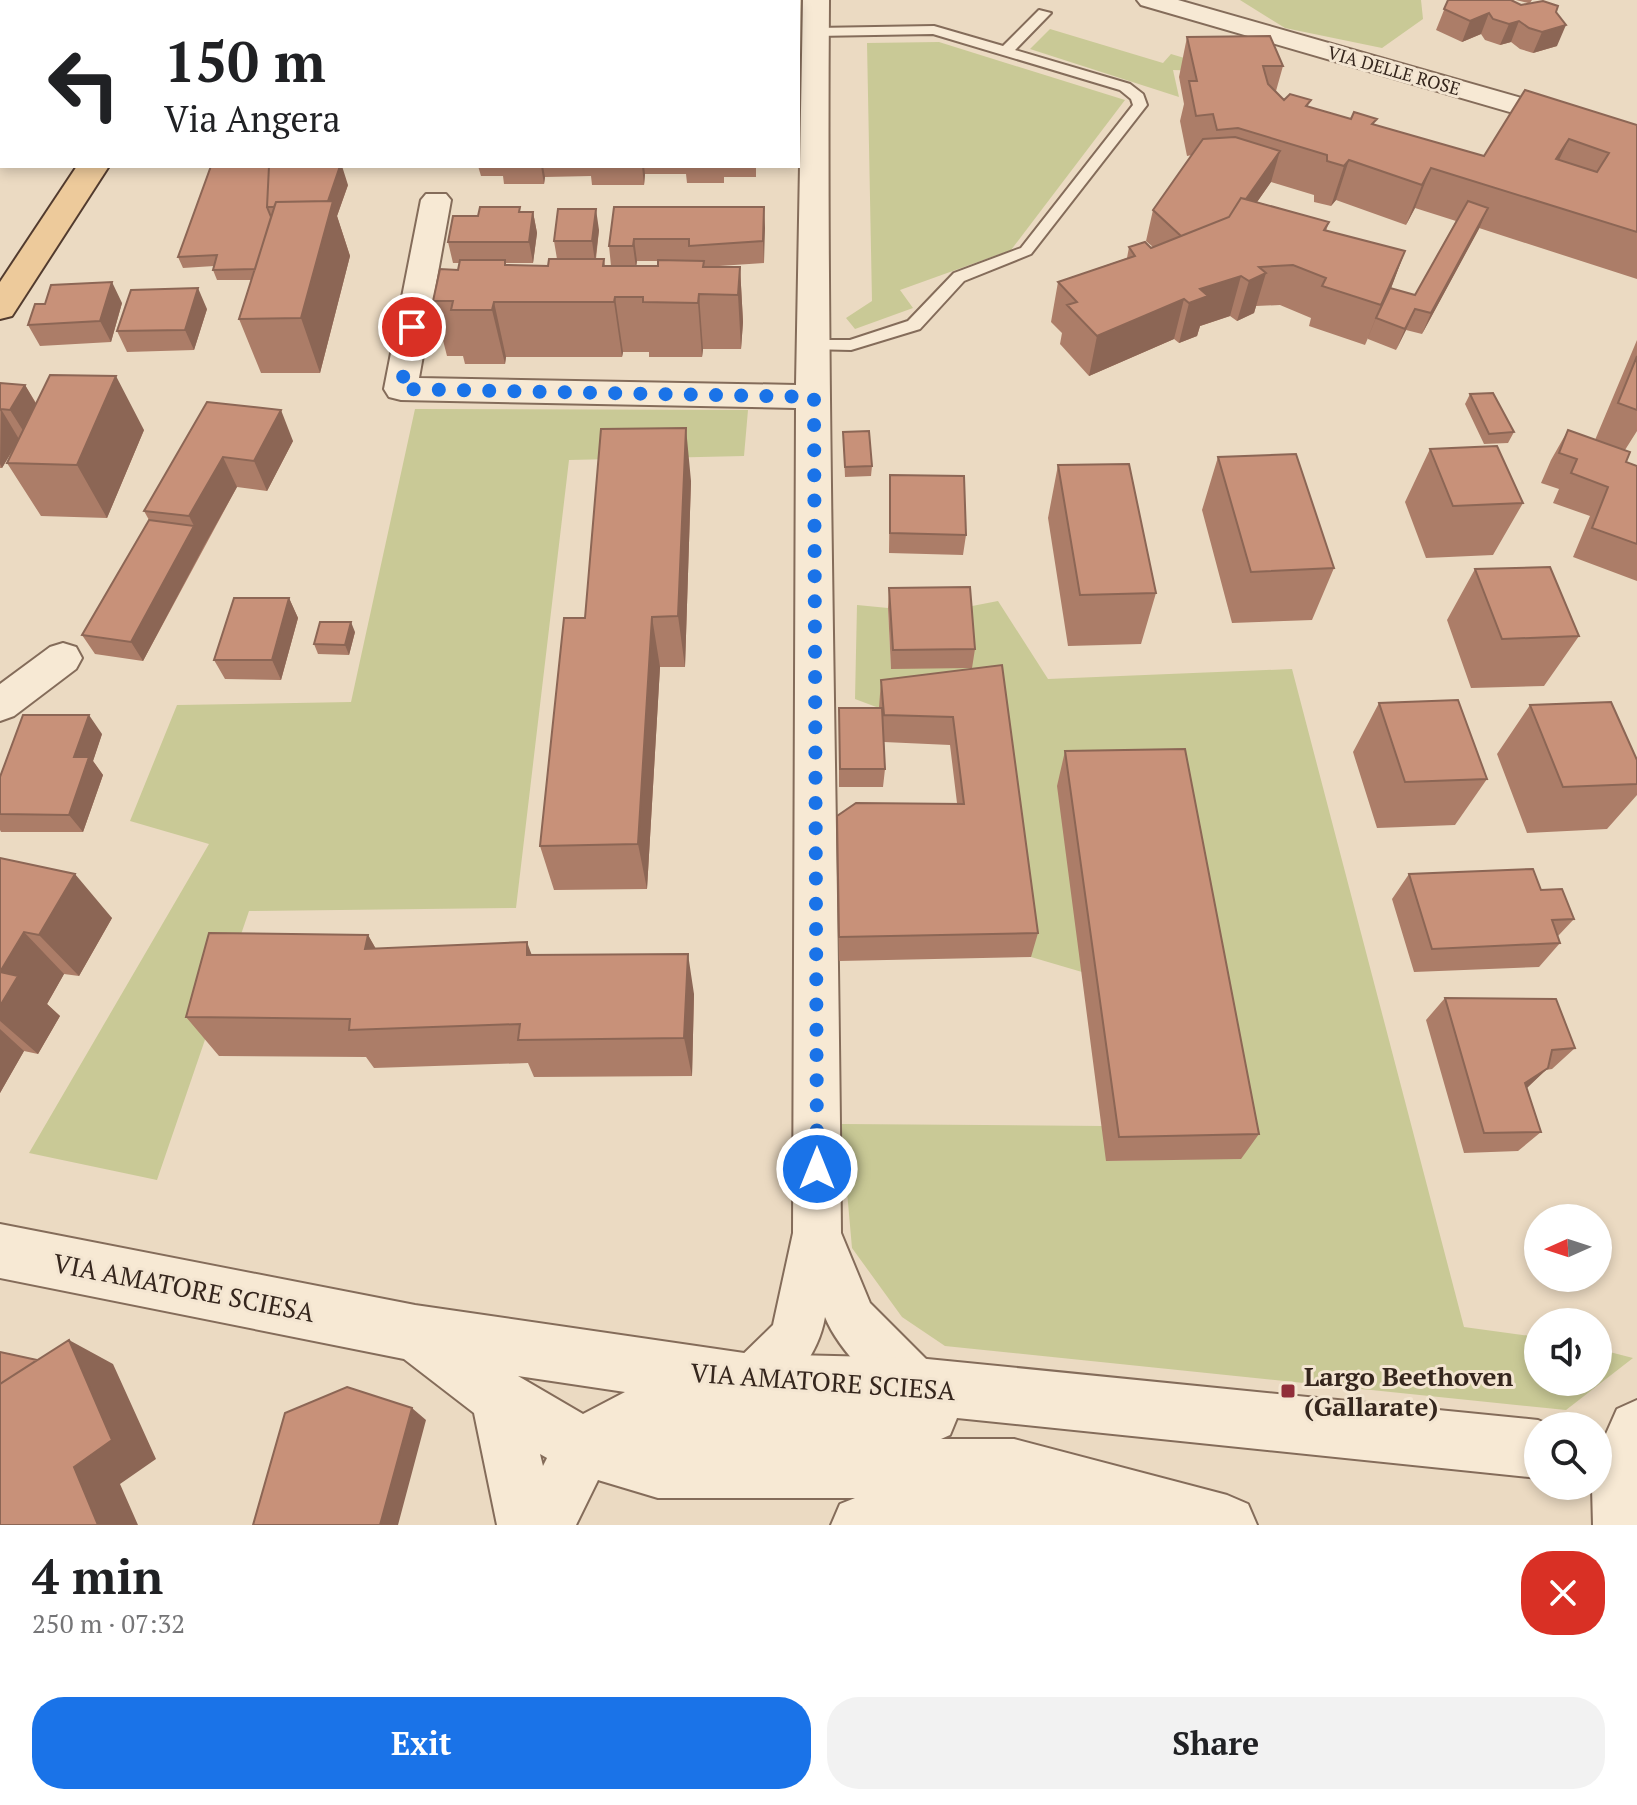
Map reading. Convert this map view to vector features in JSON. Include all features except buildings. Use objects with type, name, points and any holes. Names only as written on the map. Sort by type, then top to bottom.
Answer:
[{"type":"main road","points":[[0,308],[92,168]]},
{"type":"street","name":"VIA DELLE ROSE","points":[[1150,0],[1637,140]]},
{"type":"street","points":[[751,1382],[796,1338],[817,1233],[811,35]]},
{"type":"street","points":[[436,200],[401,389],[814,397]]},
{"type":"street","points":[[0,705],[63,658]]},
{"type":"street","points":[[817,1233],[852,1321],[917,1386]]},
{"type":"street","name":"VIA AMATORE SCIESA","points":[[0,1251],[415,1333],[751,1382],[917,1386],[1524,1447]]},
{"type":"street","name":"VIA AMATORE SCIESA","points":[[415,1333],[499,1397],[584,1447],[658,1469],[1014,1468],[1227,1525]]},
{"type":"street","points":[[499,1397],[527,1525]]},
{"type":"street","name":"VIA AMATORE SCIESA","points":[[584,1447],[628,1419],[1185,1411]]},
{"type":"street","points":[[545,1525],[584,1447]]},
{"type":"street","points":[[1619,1448],[1623,1525]]},
{"type":"street","points":[[861,1525],[883,1519],[1113,1525]]},
{"type":"lane","points":[[1008,49],[1044,13]]},
{"type":"lane","points":[[811,35],[934,30],[1008,49],[1125,87],[1138,97],[1140,105],[1026,251],[959,277],[914,325],[851,345],[813,345]]},
{"type":"green space","points":[[1240,0],[1421,0],[1423,19],[1382,48],[1285,28]]},
{"type":"green space","points":[[1050,29],[1163,63],[1171,54],[1201,63],[1204,71],[1173,70],[1179,97],[1030,49]]},
{"type":"green space","points":[[939,42],[1125,100],[1011,250],[900,290],[913,308],[855,329],[846,318],[872,301],[867,43]]},
{"type":"green space","points":[[415,409],[748,410],[744,456],[569,460],[516,908],[249,911],[157,1180],[29,1153],[209,844],[130,821],[177,705],[351,702]]},
{"type":"green space","points":[[998,601],[1048,679],[1292,669],[1464,1327],[1524,1335],[1524,1396],[1584,1396],[1566,1410],[945,1346],[902,1317],[852,1248],[841,1124],[1102,1126],[1107,1161],[1241,1158],[1082,972],[1031,957],[997,694],[879,708],[855,699],[857,605],[888,608],[891,669],[967,607]]},
{"type":"green space","points":[[1612,1353],[1633,1358],[1612,1374]]},
{"type":"place","name":"Largo Beethoven (Gallarate)","points":[[1288,1391]]},
{"type":"route","points":[[412,327],[401,389],[814,397],[817,1169]]}]
